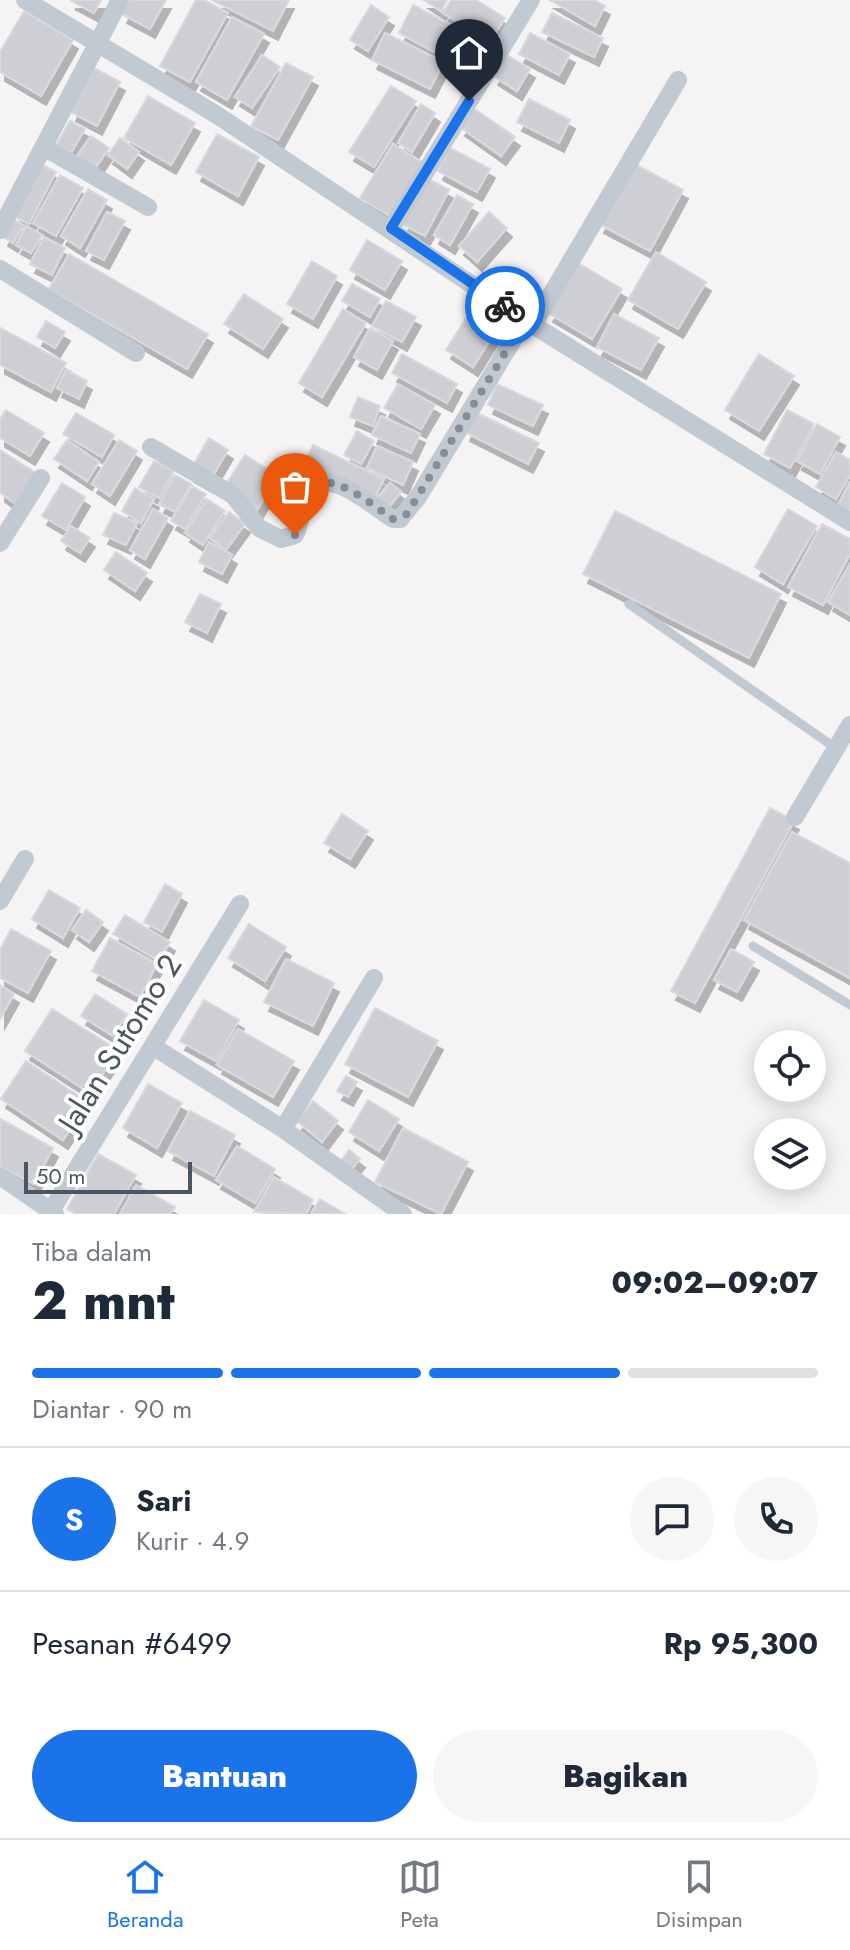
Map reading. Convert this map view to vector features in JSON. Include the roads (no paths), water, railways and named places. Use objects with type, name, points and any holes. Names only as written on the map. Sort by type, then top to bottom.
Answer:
[{"type":"street","points":[[25,0],[217,115],[529,322],[850,522]]},
{"type":"street","points":[[0,230],[120,0]]},
{"type":"street","points":[[391,228],[531,0]]},
{"type":"street","points":[[151,447],[233,495],[259,528],[281,539],[295,535],[306,496],[315,484],[324,481],[343,486],[393,519],[400,519],[418,497],[529,322],[678,80]]},
{"type":"street","points":[[45,148],[148,207]]},
{"type":"street","points":[[0,269],[136,353]]},
{"type":"street","points":[[0,543],[41,478]]},
{"type":"street","points":[[0,503],[18,513]]},
{"type":"street","points":[[795,817],[834,747],[850,725]]},
{"type":"street","points":[[0,901],[25,859]]},
{"type":"street","name":"Jalan Sutomo 2","points":[[52,1213],[240,904]]},
{"type":"street","points":[[283,1129],[374,978]]},
{"type":"street","points":[[154,1047],[283,1129],[403,1214]]},
{"type":"street","points":[[0,1176],[52,1213]]},
{"type":"lane","points":[[629,604],[834,747]]},
{"type":"lane","points":[[753,946],[850,1005]]}]
